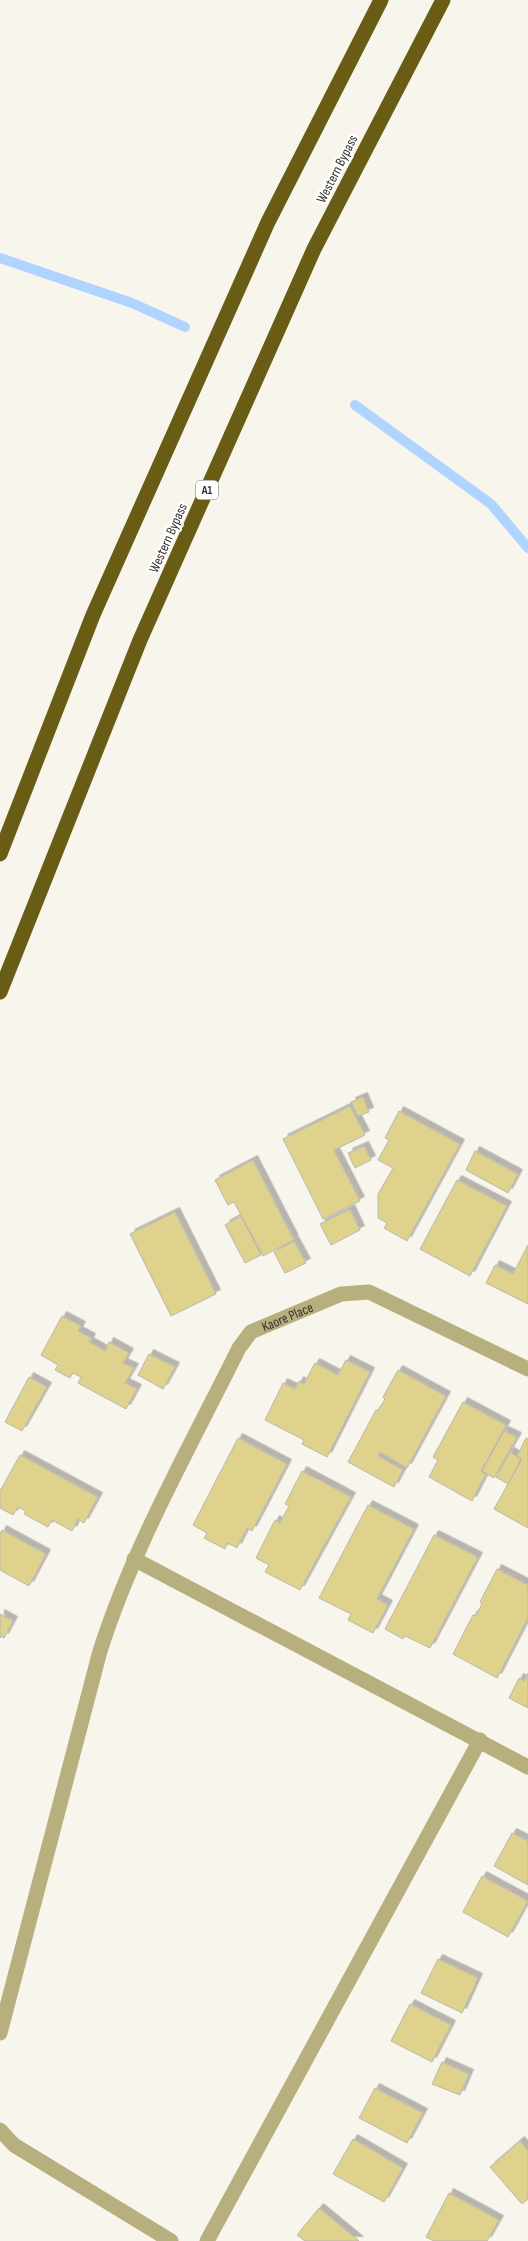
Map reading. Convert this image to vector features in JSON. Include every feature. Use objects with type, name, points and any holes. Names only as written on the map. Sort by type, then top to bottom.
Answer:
[{"type":"highway","points":[[0,854],[93,615],[260,240],[381,0]]},
{"type":"highway","name":"Western Bypass","points":[[0,992],[140,640],[314,249],[443,0]]},
{"type":"street","name":"Kaore Place","points":[[0,2033],[100,1651],[134,1559],[239,1348],[252,1332],[341,1294],[369,1292],[528,1369]]},
{"type":"street","points":[[134,1559],[528,1767]]},
{"type":"street","points":[[207,2241],[480,1740]]},
{"type":"street","points":[[0,2130],[14,2145],[171,2241]]},
{"type":"building","points":[[363,1097],[369,1112],[358,1116],[351,1102]]},
{"type":"building","points":[[350,1106],[365,1135],[334,1150],[360,1201],[323,1219],[283,1139]]},
{"type":"building","points":[[399,1111],[460,1144],[407,1241],[384,1228],[387,1223],[378,1218],[378,1194],[393,1168],[378,1160],[389,1140],[385,1138]]},
{"type":"building","points":[[364,1146],[371,1160],[355,1168],[348,1153]]},
{"type":"building","points":[[475,1151],[518,1174],[508,1193],[466,1170]]},
{"type":"building","points":[[253,1160],[294,1240],[263,1256],[234,1202],[228,1205],[215,1180]]},
{"type":"building","points":[[457,1180],[507,1206],[470,1276],[420,1249]]},
{"type":"building","points":[[350,1209],[360,1230],[331,1245],[320,1224]]},
{"type":"building","points":[[175,1212],[216,1294],[171,1316],[130,1234]]},
{"type":"building","points":[[241,1216],[261,1255],[245,1263],[225,1225]]},
{"type":"building","points":[[294,1241],[306,1263],[285,1273],[274,1252]]},
{"type":"building","points":[[528,1245],[528,1304],[486,1283],[495,1265],[513,1274]]},
{"type":"building","points":[[62,1316],[81,1326],[78,1331],[91,1338],[89,1342],[105,1351],[109,1342],[129,1353],[123,1363],[134,1368],[125,1383],[137,1389],[126,1409],[78,1383],[81,1377],[73,1373],[70,1378],[55,1370],[58,1365],[41,1355]]},
{"type":"building","points":[[149,1354],[175,1367],[163,1389],[138,1375]]},
{"type":"building","points":[[346,1360],[370,1372],[327,1457],[302,1444],[304,1440],[265,1420],[283,1383],[295,1389],[299,1381],[304,1384],[315,1363],[338,1375]]},
{"type":"building","points":[[398,1370],[446,1396],[407,1468],[380,1452],[378,1456],[403,1470],[394,1487],[348,1462],[376,1410],[378,1411],[385,1399],[383,1397]]},
{"type":"building","points":[[29,1377],[47,1387],[22,1431],[5,1422]]},
{"type":"building","points":[[463,1402],[506,1425],[481,1472],[486,1474],[472,1501],[429,1477],[438,1460],[433,1457]]},
{"type":"building","points":[[504,1431],[517,1437],[494,1478],[482,1471]]},
{"type":"building","points":[[238,1438],[287,1464],[252,1531],[247,1528],[237,1548],[228,1543],[225,1549],[204,1538],[207,1533],[193,1525]]},
{"type":"building","points":[[526,1438],[528,1439],[528,1528],[494,1509],[522,1459],[517,1456]]},
{"type":"building","points":[[510,1452],[521,1459],[508,1484],[496,1477]]},
{"type":"building","points":[[20,1455],[98,1497],[84,1523],[78,1519],[72,1531],[52,1520],[48,1527],[24,1514],[26,1511],[18,1507],[13,1515],[0,1508],[0,1491]]},
{"type":"building","points":[[302,1471],[351,1497],[300,1590],[265,1572],[269,1565],[256,1558],[275,1520],[280,1523],[289,1506],[285,1504]]},
{"type":"building","points":[[368,1505],[414,1529],[377,1599],[388,1605],[373,1633],[348,1620],[351,1614],[319,1598]]},
{"type":"building","points":[[2,1530],[46,1554],[29,1586],[0,1570],[0,1534]]},
{"type":"building","points":[[434,1535],[478,1557],[430,1648],[405,1636],[403,1639],[385,1629]]},
{"type":"building","points":[[497,1569],[528,1585],[528,1618],[497,1678],[453,1654],[473,1615],[476,1616],[482,1604],[480,1602]]},
{"type":"building","points":[[0,1614],[13,1621],[4,1638],[1,1636],[0,1638]]},
{"type":"building","points":[[528,1673],[528,1708],[509,1698],[519,1678],[524,1681]]},
{"type":"building","points":[[512,1833],[528,1841],[528,1885],[494,1866]]},
{"type":"building","points":[[482,1876],[528,1901],[508,1937],[463,1912]]},
{"type":"building","points":[[438,1959],[478,1978],[462,2013],[421,1993]]},
{"type":"building","points":[[410,2004],[451,2025],[432,2062],[391,2041]]},
{"type":"building","points":[[442,2062],[469,2074],[460,2095],[432,2084]]},
{"type":"building","points":[[375,2088],[423,2113],[407,2143],[359,2118]]},
{"type":"building","points":[[353,2139],[403,2168],[384,2202],[333,2174]]},
{"type":"building","points":[[520,2141],[528,2151],[528,2199],[522,2204],[490,2167]]},
{"type":"building","points":[[449,2193],[499,2220],[487,2241],[434,2241],[426,2237]]},
{"type":"building","points":[[319,2208],[359,2241],[305,2241],[297,2235]]},
{"type":"waterway","points":[[0,258],[132,303],[185,327]]},
{"type":"waterway","points":[[355,405],[491,504],[528,548]]}]
